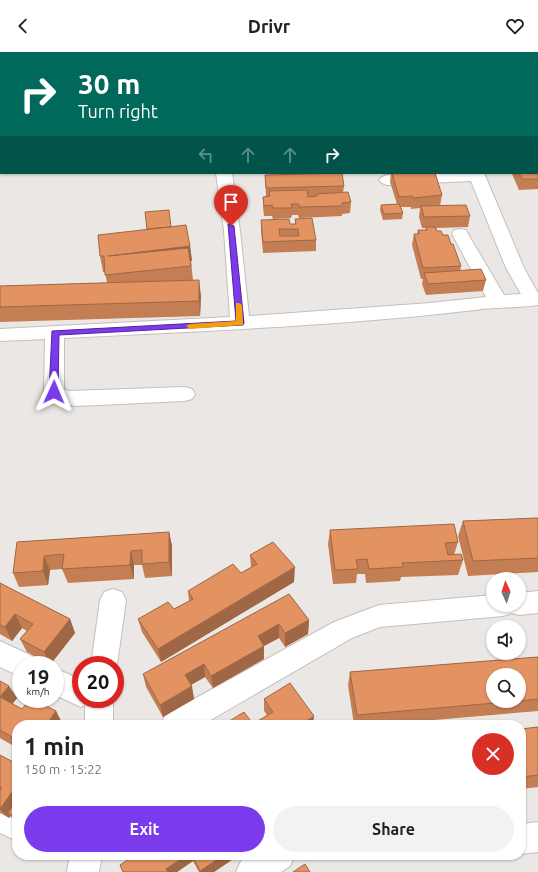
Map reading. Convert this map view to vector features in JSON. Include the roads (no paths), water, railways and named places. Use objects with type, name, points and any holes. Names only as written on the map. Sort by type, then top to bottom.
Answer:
[{"type":"street","points":[[224,174],[232,231],[240,323]]},
{"type":"street","points":[[387,180],[476,174],[515,268],[536,300]]},
{"type":"street","points":[[460,234],[498,301]]},
{"type":"street","points":[[0,335],[240,323],[430,309],[498,301],[536,300]]},
{"type":"street","points":[[55,333],[54,392],[64,398],[76,399],[185,394]]},
{"type":"street","points":[[105,656],[113,600]]},
{"type":"street","points":[[526,603],[538,602]]},
{"type":"street","points":[[185,720],[343,630],[380,616],[486,607]]},
{"type":"street","points":[[0,653],[12,659]]},
{"type":"street","points":[[0,817],[12,823]]},
{"type":"street","points":[[526,838],[538,837]]},
{"type":"street","points":[[252,872],[271,860]]}]
